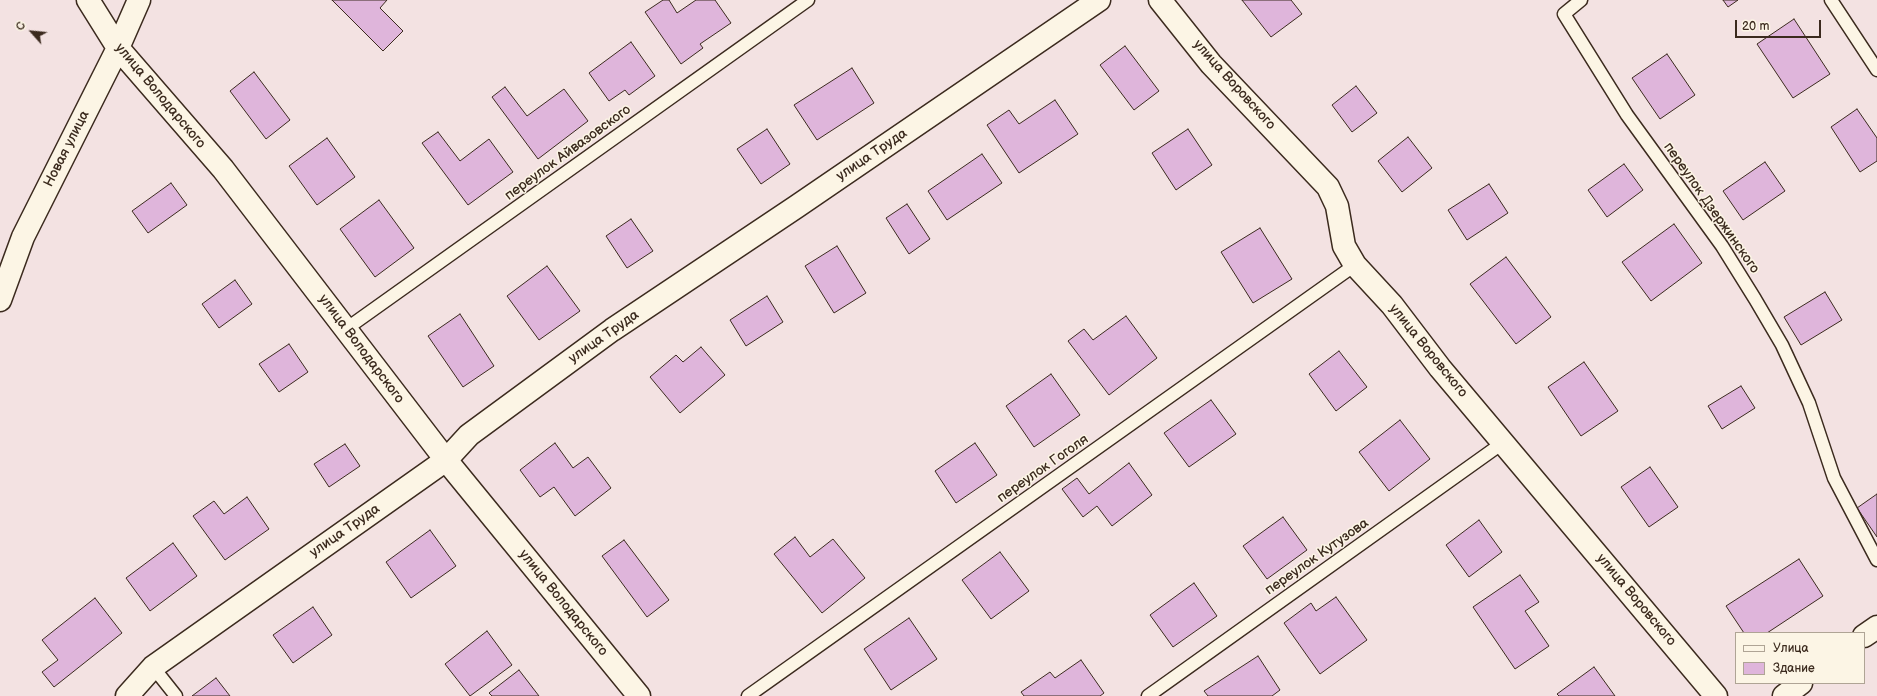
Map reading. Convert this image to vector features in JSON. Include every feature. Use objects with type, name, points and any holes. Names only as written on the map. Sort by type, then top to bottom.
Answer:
[{"type":"street","name":"улица Володарского","points":[[88,0],[118,48],[223,168],[446,460],[639,696]]},
{"type":"street","name":"Новая улица","points":[[0,300],[23,237],[118,48],[139,0]]},
{"type":"street","name":"улица Труда","points":[[127,696],[153,667],[446,460],[469,435],[612,330],[796,207],[1099,0]]},
{"type":"street","name":"улица Воровского","points":[[1160,0],[1211,64],[1328,187],[1337,206],[1344,246],[1355,265],[1392,305],[1440,368],[1504,442],[1716,696]]},
{"type":"street","points":[[1865,635],[1877,627]]},
{"type":"street","points":[[1784,696],[1800,684]]},
{"type":"lane","name":"переулок Айвазовского","points":[[346,329],[808,0]]},
{"type":"lane","name":"переулок Дзержинского","points":[[1581,0],[1564,14],[1627,115],[1722,246],[1782,345],[1809,403],[1834,478],[1877,560]]},
{"type":"lane","points":[[1831,0],[1877,70]]},
{"type":"lane","name":"переулок Гоголя","points":[[748,696],[1355,265]]},
{"type":"lane","name":"переулок Кутузова","points":[[1148,696],[1504,442]]},
{"type":"lane","points":[[153,667],[176,696]]},
{"type":"building","points":[[332,0],[387,0],[380,8],[403,31],[383,51]]},
{"type":"building","points":[[663,0],[669,0],[677,13],[696,0],[715,0],[731,23],[700,44],[703,48],[681,64],[645,12]]},
{"type":"building","points":[[1242,0],[1291,0],[1302,14],[1271,37]]},
{"type":"building","points":[[1723,0],[1738,0],[1728,7]]},
{"type":"building","points":[[1794,19],[1830,74],[1793,98],[1757,44]]},
{"type":"building","points":[[631,42],[655,76],[629,95],[625,90],[609,101],[589,73]]},
{"type":"building","points":[[1125,46],[1159,91],[1134,110],[1100,65]]},
{"type":"building","points":[[1667,54],[1695,95],[1660,119],[1632,78]]},
{"type":"building","points":[[852,68],[874,103],[817,140],[794,105]]},
{"type":"building","points":[[254,72],[290,120],[266,139],[230,91]]},
{"type":"building","points":[[1356,86],[1377,113],[1352,132],[1332,105]]},
{"type":"building","points":[[505,87],[527,116],[564,89],[588,121],[538,159],[492,97]]},
{"type":"building","points":[[1055,100],[1078,134],[1019,173],[987,125],[1009,110],[1019,124]]},
{"type":"building","points":[[1857,109],[1877,138],[1877,161],[1860,172],[1831,127]]},
{"type":"building","points":[[767,129],[790,164],[761,184],[737,149]]},
{"type":"building","points":[[1188,129],[1212,165],[1176,190],[1152,153]]},
{"type":"building","points":[[438,132],[460,161],[489,139],[513,172],[468,205],[422,143]]},
{"type":"building","points":[[1408,137],[1432,168],[1402,192],[1378,161]]},
{"type":"building","points":[[327,138],[355,177],[317,205],[289,166]]},
{"type":"building","points":[[982,154],[1002,183],[947,220],[928,191]]},
{"type":"building","points":[[1765,162],[1785,191],[1743,220],[1723,191]]},
{"type":"building","points":[[1624,164],[1643,190],[1607,217],[1588,190]]},
{"type":"building","points":[[171,183],[187,205],[148,233],[132,211]]},
{"type":"building","points":[[1489,184],[1508,213],[1467,240],[1448,210]]},
{"type":"building","points":[[379,200],[414,248],[375,277],[340,229]]},
{"type":"building","points":[[907,204],[930,239],[909,254],[886,218]]},
{"type":"building","points":[[631,219],[653,251],[627,268],[606,236]]},
{"type":"building","points":[[1674,224],[1702,263],[1651,301],[1622,262]]},
{"type":"building","points":[[1260,228],[1292,279],[1253,303],[1221,252]]},
{"type":"building","points":[[837,246],[866,293],[834,313],[805,266]]},
{"type":"building","points":[[1506,257],[1551,317],[1516,344],[1470,284]]},
{"type":"building","points":[[547,266],[580,311],[539,340],[507,296]]},
{"type":"building","points":[[235,280],[252,304],[219,328],[202,304]]},
{"type":"building","points":[[1825,292],[1842,320],[1801,345],[1784,317]]},
{"type":"building","points":[[767,296],[783,322],[746,346],[730,320]]},
{"type":"building","points":[[460,314],[494,366],[463,387],[428,336]]},
{"type":"building","points":[[1126,316],[1157,358],[1109,395],[1068,341],[1084,329],[1093,340]]},
{"type":"building","points":[[289,344],[308,372],[279,392],[259,364]]},
{"type":"building","points":[[701,347],[725,375],[680,413],[650,377],[676,355],[683,362]]},
{"type":"building","points":[[1339,351],[1367,387],[1336,411],[1309,374]]},
{"type":"building","points":[[1584,362],[1618,411],[1581,436],[1548,387]]},
{"type":"building","points":[[1051,374],[1080,415],[1034,447],[1006,406]]},
{"type":"building","points":[[1741,386],[1755,408],[1722,429],[1708,406]]},
{"type":"building","points":[[1211,400],[1236,434],[1189,467],[1164,433]]},
{"type":"building","points":[[1400,420],[1430,459],[1389,491],[1359,452]]},
{"type":"building","points":[[555,443],[573,468],[588,457],[611,488],[575,516],[554,487],[540,497],[520,470]]},
{"type":"building","points":[[975,443],[997,475],[956,503],[935,471]]},
{"type":"building","points":[[345,444],[360,466],[329,487],[314,464]]},
{"type":"building","points":[[1129,463],[1152,495],[1112,526],[1097,506],[1083,517],[1062,489],[1077,478],[1089,494]]},
{"type":"building","points":[[1650,467],[1678,507],[1649,527],[1621,487]]},
{"type":"building","points":[[1877,494],[1877,537],[1857,508]]},
{"type":"building","points":[[247,497],[269,529],[225,560],[193,516],[214,501],[224,514]]},
{"type":"building","points":[[1283,517],[1307,550],[1267,579],[1243,546]]},
{"type":"building","points":[[1479,520],[1502,552],[1469,577],[1446,545]]},
{"type":"building","points":[[430,530],[456,566],[411,598],[386,562]]},
{"type":"building","points":[[795,537],[810,557],[833,539],[865,578],[822,613],[774,554]]},
{"type":"building","points":[[624,540],[669,600],[647,617],[602,556]]},
{"type":"building","points":[[173,543],[197,576],[150,611],[126,578]]},
{"type":"building","points":[[1000,552],[1029,591],[991,619],[962,580]]},
{"type":"building","points":[[1799,559],[1823,596],[1769,632],[1743,632],[1726,606]]},
{"type":"building","points":[[1520,575],[1539,602],[1525,611],[1549,646],[1515,669],[1473,607]]},
{"type":"building","points":[[1194,583],[1217,616],[1173,647],[1150,615]]},
{"type":"building","points":[[1336,597],[1367,640],[1320,674],[1284,623],[1311,603],[1316,611]]},
{"type":"building","points":[[95,598],[122,633],[54,687],[42,672],[58,660],[42,640]]},
{"type":"building","points":[[313,607],[332,635],[293,663],[273,635]]},
{"type":"building","points":[[909,618],[937,659],[891,690],[864,649]]},
{"type":"building","points":[[487,631],[512,665],[470,696],[445,664]]},
{"type":"building","points":[[1258,656],[1280,690],[1272,696],[1208,696],[1204,691]]},
{"type":"building","points":[[1081,660],[1104,693],[1100,696],[1024,696],[1021,692],[1050,672],[1055,678]]},
{"type":"building","points":[[1594,667],[1615,696],[1559,696],[1557,694]]},
{"type":"building","points":[[519,670],[539,696],[492,696],[489,693]]},
{"type":"building","points":[[216,678],[230,696],[192,696]]}]
